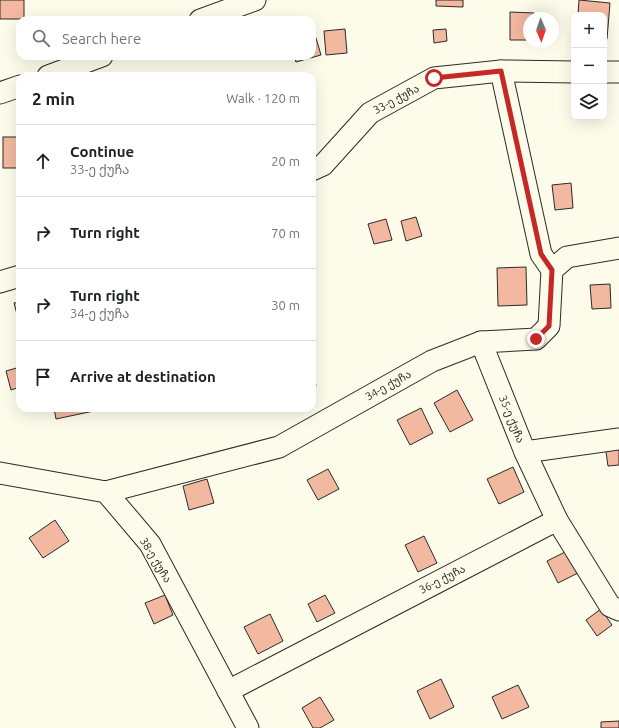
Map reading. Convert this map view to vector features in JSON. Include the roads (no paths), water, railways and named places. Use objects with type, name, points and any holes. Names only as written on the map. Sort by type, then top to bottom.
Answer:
[{"type":"street","points":[[211,16],[255,0]]},
{"type":"street","points":[[59,72],[91,60]]},
{"type":"street","points":[[501,71],[541,254],[552,270],[567,257],[619,248]]},
{"type":"street","name":"33-ე ქუჩა","points":[[316,168],[323,165],[370,112],[434,78],[501,71],[571,72]]},
{"type":"street","points":[[607,72],[619,72]]},
{"type":"street","points":[[0,94],[16,88]]},
{"type":"street","name":"34-ე ქუჩა","points":[[106,492],[279,447],[432,361],[481,342],[536,339],[549,326],[552,270]]},
{"type":"street","points":[[0,282],[16,277]]},
{"type":"street","name":"35-ე ქუჩა","points":[[481,342],[525,452],[619,438]]},
{"type":"street","points":[[525,452],[557,520],[610,606],[619,610]]},
{"type":"street","points":[[0,473],[106,492]]},
{"type":"street","name":"38-ე ქუჩა","points":[[106,492],[150,544],[248,728]]},
{"type":"street","name":"36-ე ქუჩა","points":[[228,691],[557,520]]}]
